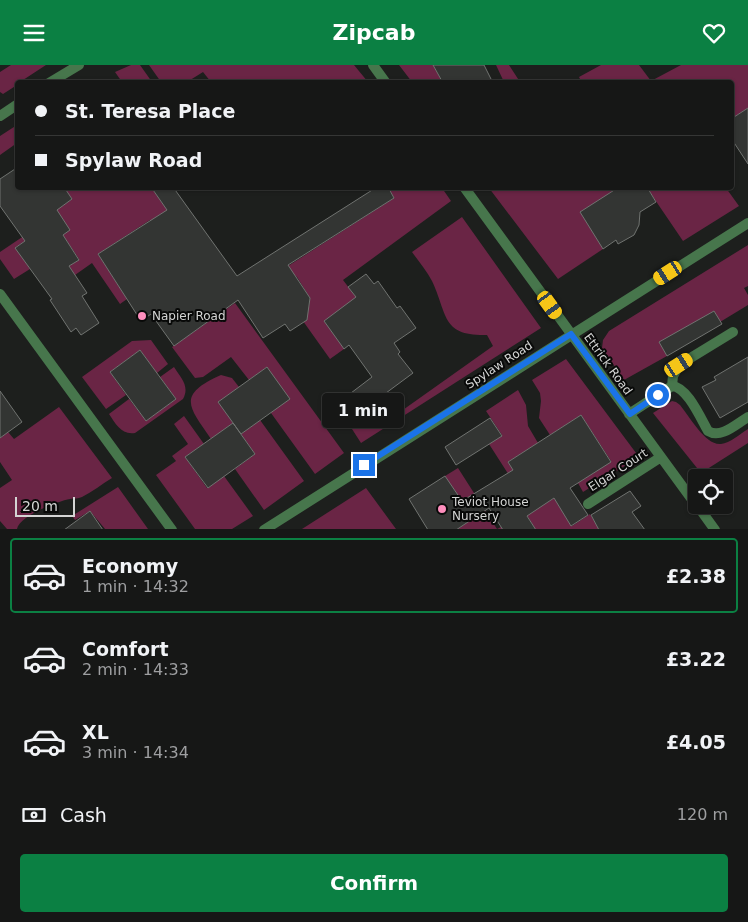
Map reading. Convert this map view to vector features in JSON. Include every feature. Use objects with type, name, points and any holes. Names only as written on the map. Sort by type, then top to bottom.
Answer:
[{"type":"street","points":[[54,80],[80,65]]},
{"type":"street","points":[[373,65],[384,80]]},
{"type":"street","points":[[0,116],[15,106]]},
{"type":"street","name":"Ettrick Road","points":[[466,190],[688,494]]},
{"type":"street","name":"Spylaw Road","points":[[264,529],[748,223]]},
{"type":"street","points":[[0,294],[172,529]]},
{"type":"street","points":[[672,386],[673,375],[679,365],[733,332]]},
{"type":"street","points":[[630,414],[672,386],[680,388],[686,393],[708,431],[712,433],[720,433],[748,417]]},
{"type":"street","name":"Elgar Court","points":[[588,504],[661,457]]},
{"type":"street","name":"Ettrick Road","points":[[703,514],[715,529]]},
{"type":"shaded area","points":[[11,65],[46,65],[23,80],[15,80],[15,86],[3,94],[0,92],[0,72]]},
{"type":"shaded area","points":[[131,65],[140,65],[151,80],[121,80],[115,72]]},
{"type":"shaded area","points":[[149,65],[354,65],[366,80],[209,80],[203,72],[190,80],[160,80]]},
{"type":"shaded area","points":[[399,65],[433,65],[441,80],[410,80]]},
{"type":"shaded area","points":[[496,65],[509,65],[519,80],[503,80]]},
{"type":"shaded area","points":[[601,65],[639,65],[650,80],[580,80],[579,77]]},
{"type":"shaded area","points":[[681,65],[748,65],[748,108],[734,117],[734,80],[653,80]]},
{"type":"shaded area","points":[[15,126],[15,144],[0,155],[0,136]]},
{"type":"shaded area","points":[[65,190],[153,190],[202,257],[169,248],[150,220],[98,254],[127,299],[120,304],[92,263],[75,275],[69,266],[79,259],[54,222],[16,247],[30,269],[14,279],[0,259],[0,252],[52,217],[37,195],[62,206],[72,199]]},
{"type":"shaded area","points":[[389,190],[443,190],[451,201],[343,280],[356,297],[344,349],[330,359],[298,314],[309,307],[310,298],[297,277],[285,268],[394,198]]},
{"type":"shaded area","points":[[491,190],[610,190],[612,192],[603,249],[558,279]]},
{"type":"shaded area","points":[[648,190],[727,190],[739,206],[683,241]]},
{"type":"shaded area","points":[[462,217],[541,328],[361,443],[352,429],[375,411],[379,416],[395,405],[400,412],[493,346],[487,335],[461,332],[448,321],[432,281],[412,252]]},
{"type":"shaded area","points":[[748,245],[748,286],[744,288],[748,295],[748,305],[720,322],[714,311],[667,356],[624,380],[602,348],[603,340],[609,331]]},
{"type":"shaded area","points":[[235,303],[344,453],[315,474],[271,413],[267,367],[249,380],[231,357],[203,377],[195,378],[172,347]]},
{"type":"shaded area","points":[[151,340],[168,364],[157,373],[140,350],[110,372],[126,395],[106,409],[82,377],[132,341]]},
{"type":"shaded area","points":[[566,359],[639,457],[583,492],[578,483],[611,461],[581,415],[550,435],[539,418],[540,393],[532,380]]},
{"type":"shaded area","points":[[174,367],[185,386],[186,390],[183,399],[135,433],[122,431],[109,414],[129,399],[146,421],[176,399],[160,377]]},
{"type":"shaded area","points":[[221,375],[232,378],[239,387],[219,402],[233,423],[211,439],[193,410],[192,396],[197,389]]},
{"type":"shaded area","points":[[518,390],[526,405],[528,426],[538,443],[508,462],[538,508],[566,491],[572,526],[590,514],[599,529],[531,529],[534,527],[525,512],[530,508],[489,444],[502,435],[486,411]]},
{"type":"shaded area","points":[[672,401],[676,402],[698,429],[715,443],[724,443],[748,429],[748,443],[707,469],[698,469],[653,413]]},
{"type":"shaded area","points":[[59,407],[112,478],[82,497],[64,500],[31,514],[19,524],[17,529],[7,529],[0,521],[0,488],[12,480],[0,462],[0,438],[8,432],[14,439]]},
{"type":"shaded area","points":[[184,416],[204,444],[185,457],[207,488],[224,476],[253,516],[232,529],[195,529],[156,475],[176,461],[172,456],[188,444],[174,424]]},
{"type":"shaded area","points":[[260,420],[304,481],[264,510],[235,469],[255,454],[241,434]]},
{"type":"shaded area","points":[[458,468],[497,529],[458,529],[472,519],[445,476]]},
{"type":"shaded area","points":[[118,487],[148,529],[105,529],[90,511],[75,520],[72,516]]},
{"type":"shaded area","points":[[366,488],[396,529],[302,529]]},
{"type":"building","points":[[433,65],[484,65],[492,80],[441,80]]},
{"type":"building","points":[[748,108],[748,164],[734,143],[734,117]]},
{"type":"building","points":[[15,169],[15,190],[66,190],[72,199],[57,210],[70,230],[63,235],[79,260],[69,266],[87,293],[82,296],[99,323],[81,335],[76,328],[71,332],[50,300],[52,299],[15,248],[25,241],[0,206],[0,179]]},
{"type":"building","points":[[153,190],[175,190],[237,276],[372,190],[390,190],[394,198],[288,265],[310,298],[307,320],[290,331],[285,324],[263,338],[238,300],[174,346],[151,314],[141,321],[98,254],[167,210]]},
{"type":"building","points":[[614,190],[649,190],[656,202],[640,212],[639,225],[634,235],[618,244],[616,240],[603,249],[580,212]]},
{"type":"building","points":[[366,274],[374,284],[378,281],[397,308],[400,306],[416,328],[394,343],[400,352],[398,354],[413,373],[386,393],[395,405],[379,416],[369,402],[361,408],[351,393],[372,377],[349,345],[344,349],[324,321],[356,297],[348,287]]},
{"type":"building","points":[[714,311],[722,324],[667,356],[659,342]]},
{"type":"building","points":[[140,350],[176,399],[146,421],[110,372]]},
{"type":"building","points":[[748,357],[748,402],[720,418],[702,387],[716,380],[714,377]]},
{"type":"building","points":[[267,367],[290,399],[241,434],[218,402]]},
{"type":"building","points":[[0,391],[22,422],[0,438]]},
{"type":"building","points":[[581,415],[611,462],[570,488],[588,515],[571,526],[554,498],[527,516],[535,529],[502,529],[489,508],[458,529],[427,529],[409,499],[445,476],[462,501],[513,470],[508,462]]},
{"type":"building","points":[[490,418],[502,436],[456,465],[445,447]]},
{"type":"building","points":[[233,423],[255,454],[208,488],[185,457]]},
{"type":"building","points":[[630,491],[641,506],[632,512],[644,529],[598,529],[591,515]]},
{"type":"building","points":[[90,511],[102,529],[65,529]]},
{"type":"place","name":"Napier Road","points":[[142,316]]},
{"type":"place","name":"Teviot House Nursery","points":[[442,509]]},
{"type":"route","points":[[364,465],[571,334],[630,414],[658,395]]}]
